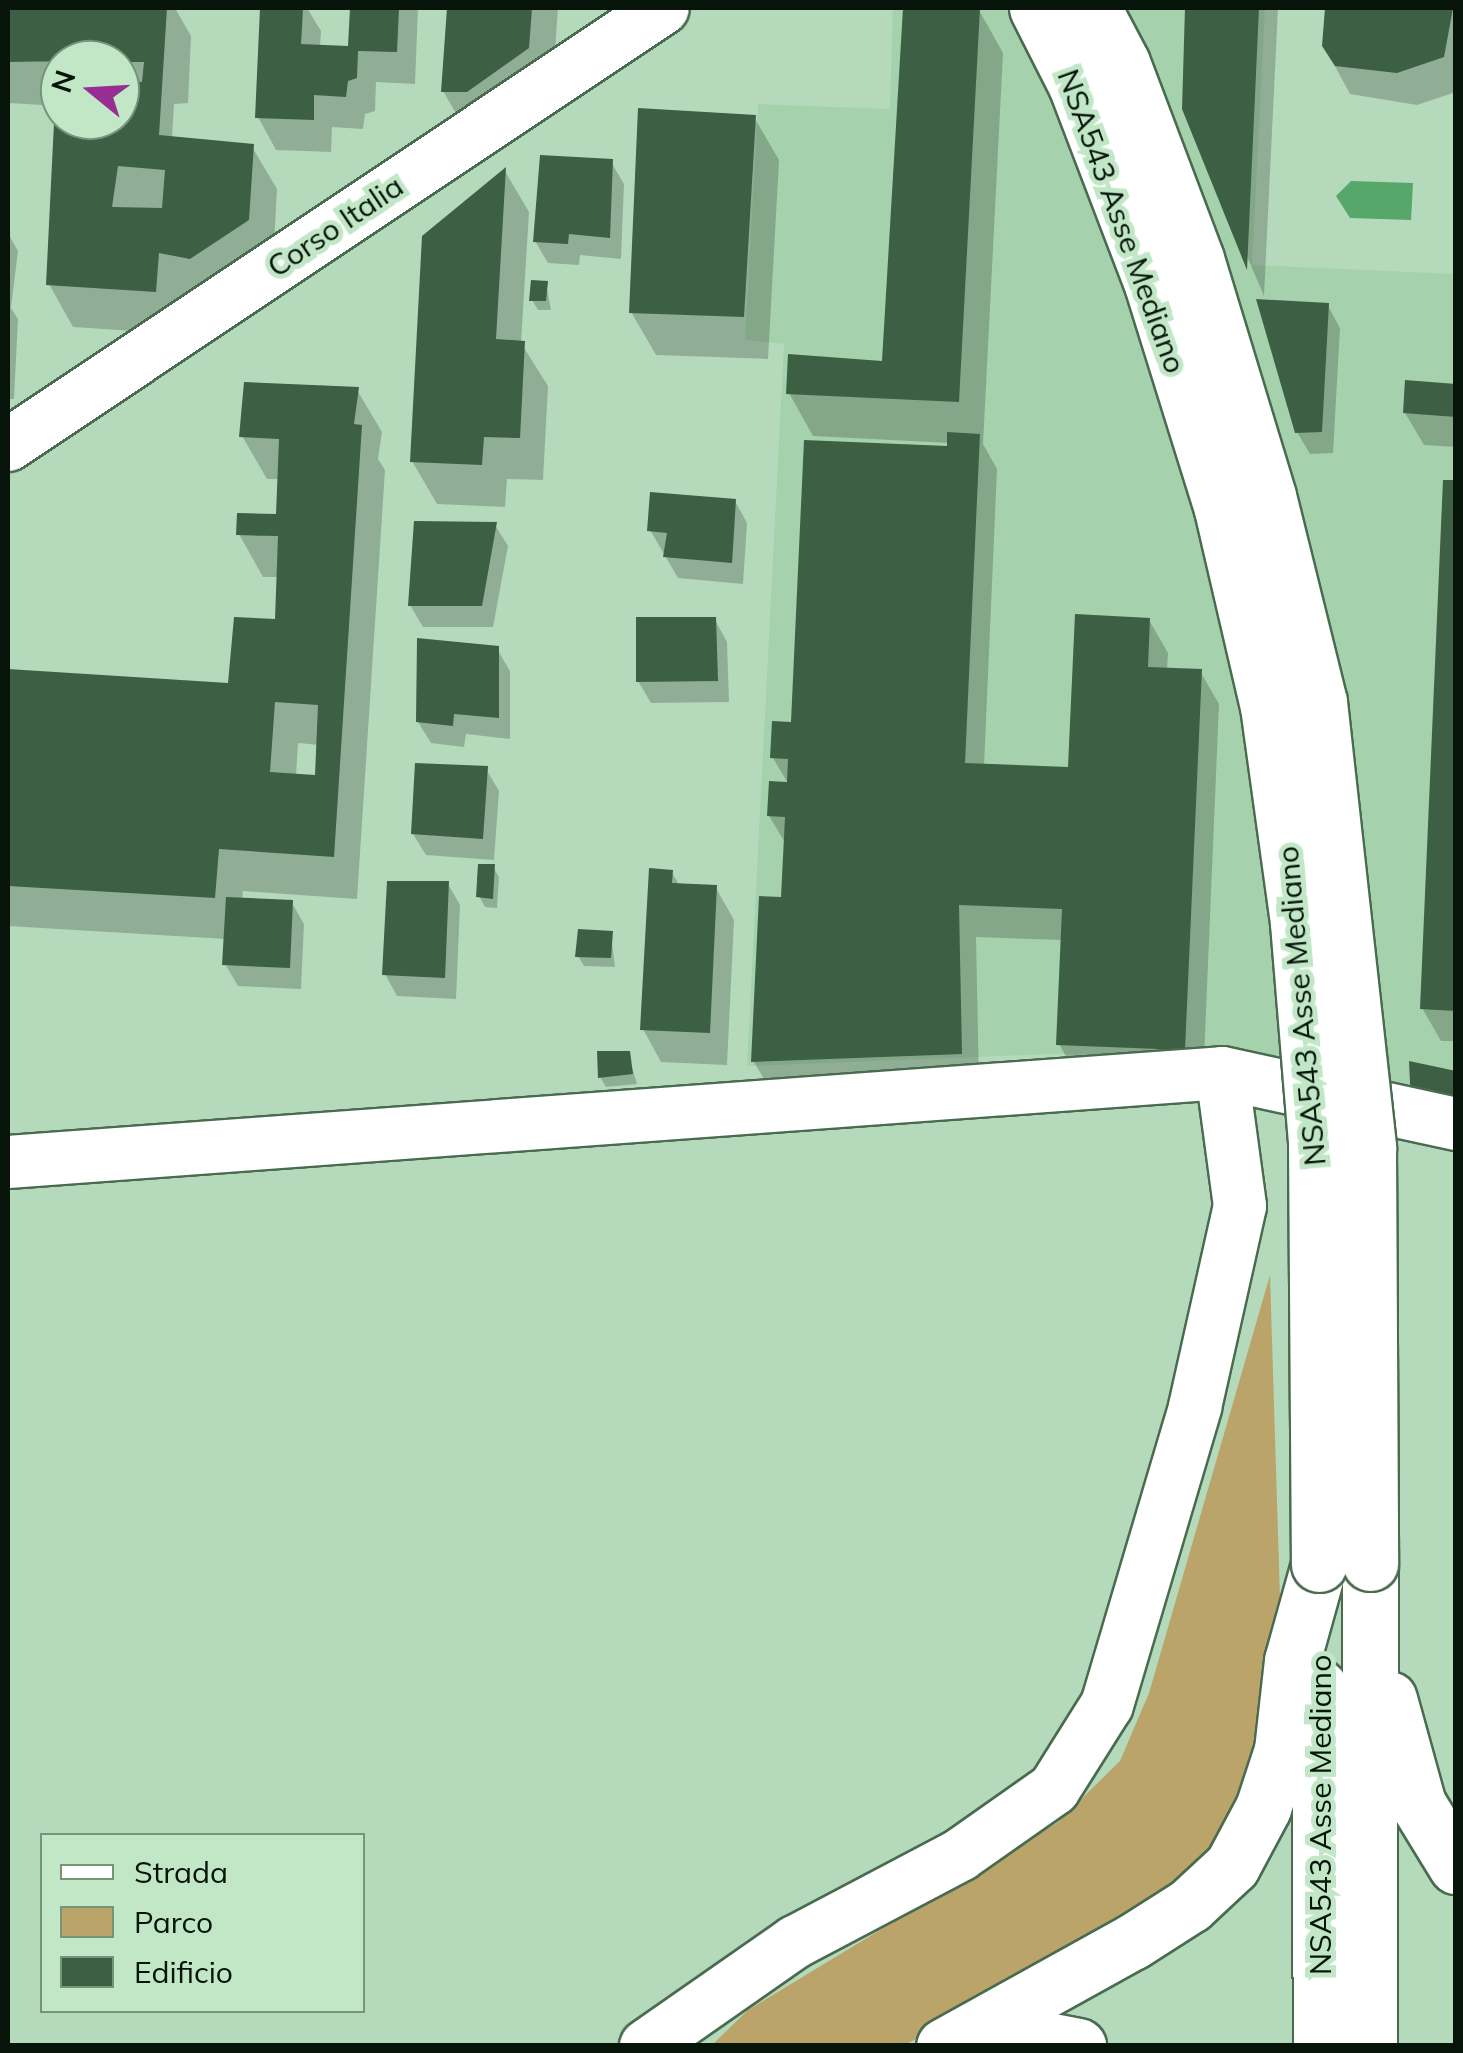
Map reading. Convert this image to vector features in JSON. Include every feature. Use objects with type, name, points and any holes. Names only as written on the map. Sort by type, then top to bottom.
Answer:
[{"type":"highway","name":"NSA543 Asse Mediano","points":[[1037,8],[1076,85],[1152,284],[1222,509],[1268,706],[1298,923],[1316,1144],[1344,1563],[1369,2046]]},
{"type":"highway","name":"NSA543 Asse Mediano","points":[[1093,8],[1122,63],[1196,259],[1268,496],[1320,702],[1368,1147],[1320,2046]]},
{"type":"highway","points":[[1344,1563],[1418,1804],[1456,1866]]},
{"type":"highway","points":[[945,2045],[1132,1942],[1190,1905],[1232,1866],[1263,1808],[1282,1750],[1292,1661],[1344,1563]]},
{"type":"highway","points":[[945,2045],[1042,2039],[1078,2046]]},
{"type":"street","name":"Corso Italia","points":[[8,445],[663,8]]},
{"type":"street","points":[[646,2046],[796,1942],[960,1855],[1054,1789],[1108,1705],[1196,1408],[1240,1206],[1222,1073]]},
{"type":"street","points":[[8,1162],[1222,1073],[1456,1124]]},
{"type":"shaded area","points":[[893,8],[1265,8],[1252,265],[1455,274],[1455,1106],[1229,1055],[1053,1054],[747,1066],[784,344],[745,340],[758,104],[890,109]]},
{"type":"shaded area","points":[[1351,181],[1413,183],[1411,220],[1350,218],[1336,196]]},
{"type":"green space","points":[[1270,1275],[1282,1662],[1224,1853],[1146,1928],[904,2045],[711,2046],[748,2010],[1057,1823],[1120,1761],[1149,1693]]},
{"type":"building","points":[[8,8],[167,8],[159,135],[254,144],[249,220],[190,259],[159,253],[156,292],[46,285],[53,140],[140,140],[144,62],[140,62],[140,40],[40,40],[40,61],[8,62]],"holes":[[[118,166],[165,170],[162,208],[112,207]]]},
{"type":"building","points":[[260,8],[303,8],[301,44],[348,46],[350,8],[399,8],[397,52],[358,51],[357,78],[348,81],[346,97],[314,95],[314,120],[255,118]]},
{"type":"building","points":[[447,8],[532,8],[529,48],[467,92],[441,92]]},
{"type":"building","points":[[903,8],[980,8],[959,402],[786,394],[788,354],[882,361]]},
{"type":"building","points":[[1185,8],[1259,8],[1247,270],[1182,109]]},
{"type":"building","points":[[1325,8],[1453,8],[1444,57],[1397,73],[1335,66],[1322,46]]},
{"type":"building","points":[[638,108],[756,115],[744,317],[629,313]]},
{"type":"building","points":[[540,155],[613,159],[610,238],[569,234],[568,244],[533,242]]},
{"type":"building","points":[[506,167],[496,339],[525,341],[520,438],[484,437],[482,465],[410,462],[422,236]]},
{"type":"building","points":[[531,280],[548,281],[546,301],[529,301]]},
{"type":"building","points":[[1256,299],[1329,303],[1322,432],[1295,433]]},
{"type":"building","points":[[1405,380],[1456,384],[1456,417],[1403,413]]},
{"type":"building","points":[[244,382],[359,387],[354,424],[362,425],[334,857],[219,849],[215,898],[8,886],[8,669],[228,683],[234,617],[275,619],[278,536],[236,535],[237,513],[276,514],[279,439],[239,437]],"holes":[[[275,702],[318,705],[315,775],[270,772]]]},
{"type":"building","points":[[947,432],[980,434],[965,763],[1068,767],[1075,614],[1150,618],[1148,667],[1202,669],[1185,1050],[1056,1045],[1062,909],[959,905],[962,1054],[751,1062],[759,896],[781,897],[785,817],[767,816],[769,781],[787,782],[788,759],[770,758],[772,721],[791,722],[804,440],[947,446]]},
{"type":"building","points":[[1443,480],[1456,480],[1456,1011],[1420,1009]]},
{"type":"building","points":[[650,492],[736,499],[732,563],[663,557],[667,533],[647,531]]},
{"type":"building","points":[[414,521],[497,522],[482,606],[408,606]]},
{"type":"building","points":[[636,617],[716,617],[718,681],[636,682]]},
{"type":"building","points":[[417,638],[499,646],[499,718],[454,714],[453,726],[416,722]]},
{"type":"building","points":[[415,763],[488,766],[483,839],[411,834]]},
{"type":"building","points":[[478,864],[495,864],[493,899],[476,897]]},
{"type":"building","points":[[649,868],[673,870],[672,883],[717,885],[710,1033],[640,1030]]},
{"type":"building","points":[[387,881],[449,881],[445,978],[382,975]]},
{"type":"building","points":[[226,897],[293,900],[290,968],[222,965]]},
{"type":"building","points":[[578,929],[613,931],[611,958],[575,957]]},
{"type":"building","points":[[597,1051],[630,1051],[633,1074],[598,1078]]},
{"type":"building","points":[[1409,1061],[1456,1071],[1456,1113],[1411,1104]]}]
